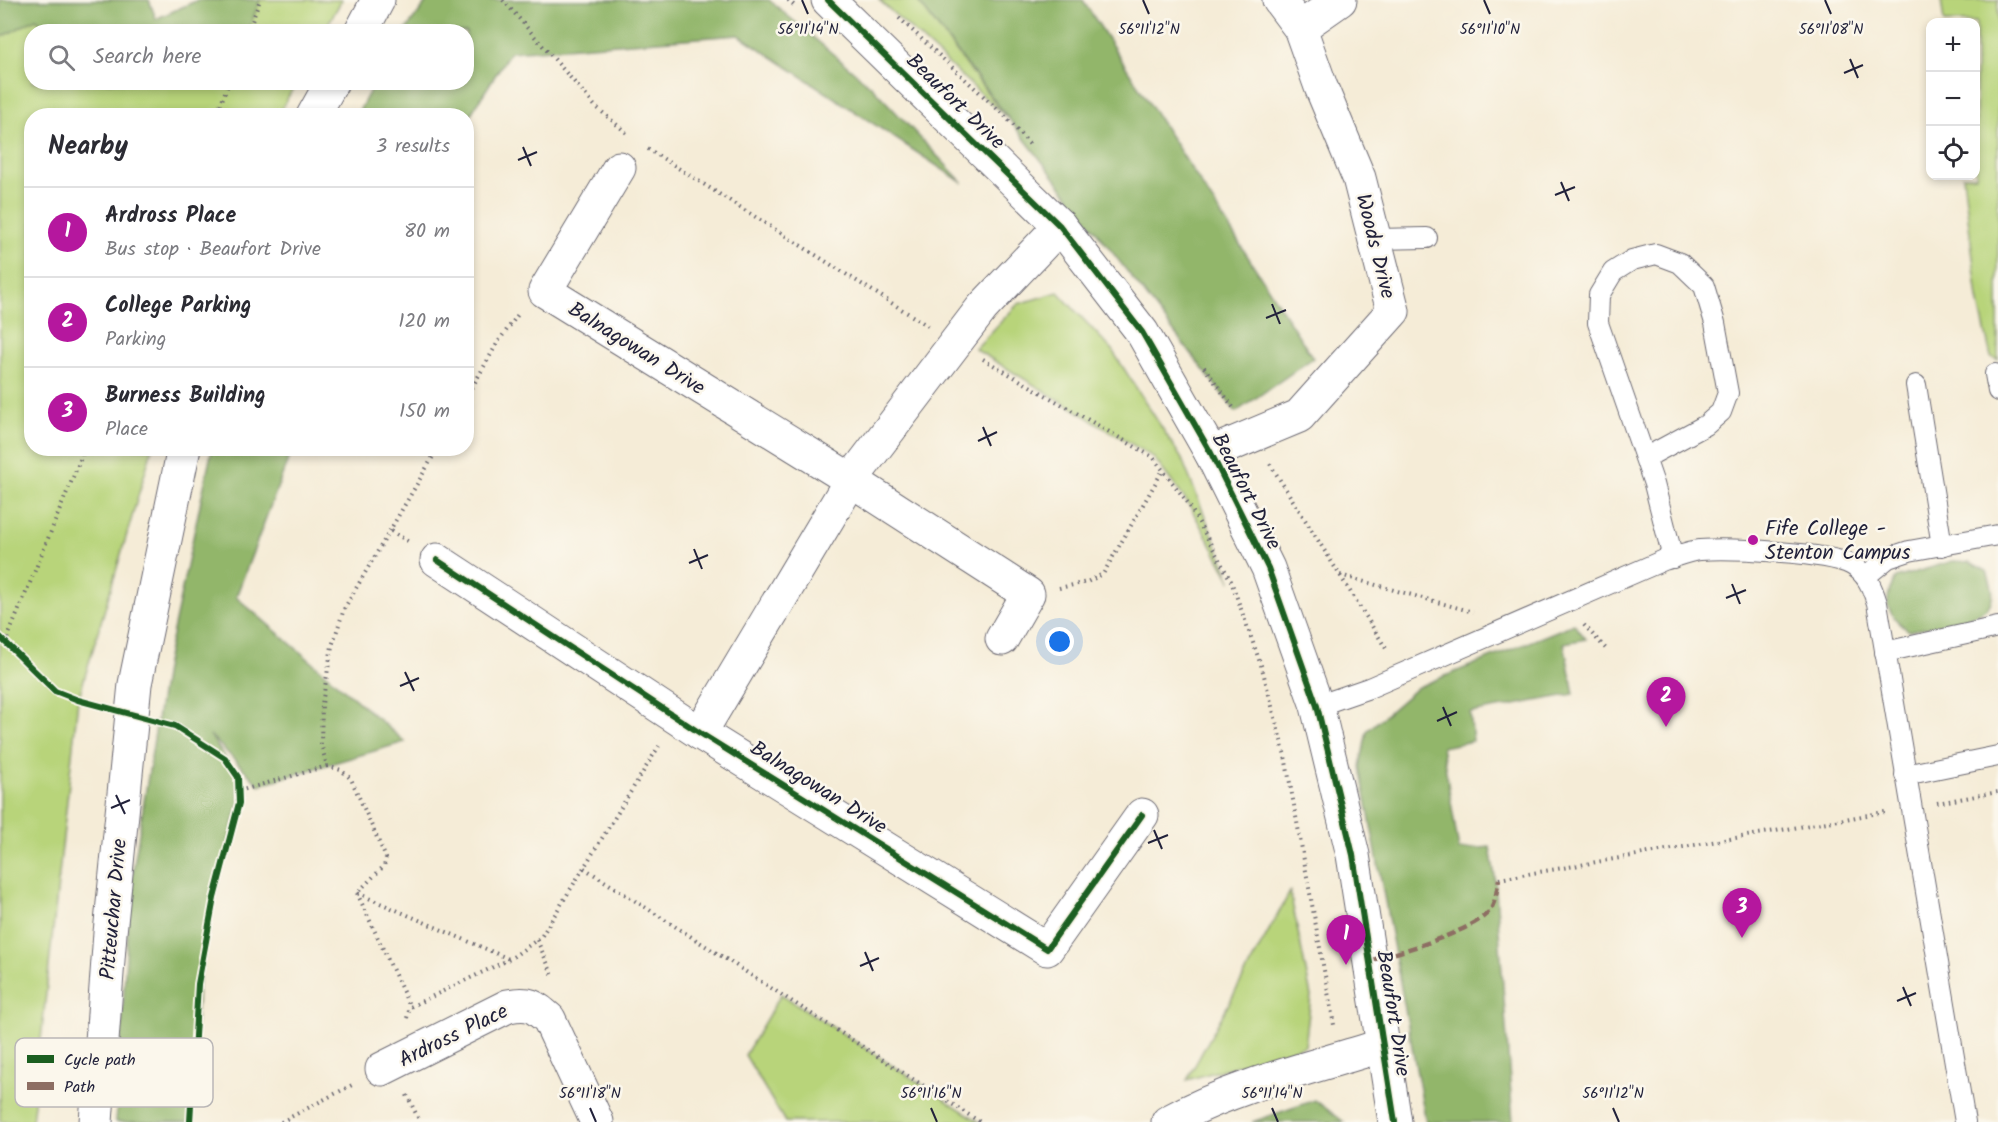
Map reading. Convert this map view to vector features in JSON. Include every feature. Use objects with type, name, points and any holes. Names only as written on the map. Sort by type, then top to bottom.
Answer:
[{"type":"street","points":[[365,24],[378,0]]},
{"type":"street","name":"Woods Drive","points":[[1211,453],[1299,416],[1393,311],[1359,178],[1320,87],[1300,28],[1279,0]]},
{"type":"street","points":[[1300,28],[1340,0]]},
{"type":"street","name":"Beaufort Drive","points":[[812,4],[1060,226],[1142,332],[1211,453],[1268,568],[1317,706],[1353,855],[1381,1046],[1395,1122]]},
{"type":"street","points":[[318,108],[328,90]]},
{"type":"street","name":"Balnagowan Drive","points":[[619,168],[545,291],[850,480],[1028,594]]},
{"type":"street","points":[[688,725],[850,480],[982,308],[1060,226]]},
{"type":"street","name":"Pitteuchar Drive","points":[[102,1038],[111,921],[135,684],[182,456]]},
{"type":"street","name":"Balnagowan Drive","points":[[437,560],[688,725],[1047,949],[1143,815]]},
{"type":"street","points":[[1002,639],[1028,594]]},
{"type":"street","name":"Ardross Place","points":[[387,1067],[508,1006],[524,1003],[539,1009],[549,1019],[597,1122]]},
{"type":"street","points":[[1168,1122],[1232,1094],[1381,1046]]},
{"type":"street","name":"Pitteuchar Drive","points":[[96,1122],[97,1107]]},
{"type":"lane","points":[[1375,239],[1427,238]]},
{"type":"lane","points":[[1645,458],[1706,425],[1721,412],[1728,393],[1715,323],[1704,286],[1680,263],[1656,254],[1632,260],[1613,272],[1599,295],[1598,323],[1654,484],[1673,558]]},
{"type":"lane","points":[[1916,385],[1942,546]]},
{"type":"lane","points":[[1866,576],[1888,558],[1942,546],[1993,542]]},
{"type":"lane","points":[[1317,706],[1368,688],[1673,558],[1697,550],[1739,550],[1833,558],[1852,565],[1866,576],[1877,603],[1965,1122]]},
{"type":"lane","points":[[1885,651],[1998,627]]},
{"type":"lane","points":[[1905,775],[1998,756]]},
{"type":"path","points":[[251,24],[260,0]]},
{"type":"path","points":[[503,0],[595,106],[637,142],[955,343],[1153,457],[1188,503],[1231,581],[1262,668],[1286,756],[1340,1058]]},
{"type":"path","points":[[788,0],[812,4]]},
{"type":"path","points":[[219,108],[226,90]]},
{"type":"path","points":[[474,385],[517,315],[545,291]]},
{"type":"path","points":[[5,644],[82,456]]},
{"type":"path","points":[[327,766],[321,744],[322,704],[332,646],[344,609],[433,456]]},
{"type":"path","points":[[1028,594],[1087,582],[1104,574],[1163,470]]},
{"type":"path","points":[[1340,575],[1517,624]]},
{"type":"path","points":[[1564,604],[1608,651]]},
{"type":"path","points":[[0,637],[14,652]]},
{"type":"path","points":[[281,1122],[387,1067],[410,1006],[510,959],[541,937],[584,868],[688,725]]},
{"type":"path","points":[[239,803],[239,788],[327,766],[341,770],[351,779],[386,858],[384,866],[357,893]]},
{"type":"path","points":[[1499,879],[1998,792]]},
{"type":"path","points":[[584,868],[980,1122]]},
{"type":"path","points":[[357,893],[510,959]]},
{"type":"path","points":[[357,893],[410,1006]]},
{"type":"path","points":[[387,1067],[420,1122]]},
{"type":"green space","points":[[0,0],[149,0],[156,19],[198,0],[342,0],[328,24],[24,24],[24,90],[292,90],[282,108],[24,108],[24,456],[150,456],[78,700],[41,1038],[15,1038],[15,1107],[34,1107],[32,1122],[0,1122]]},
{"type":"green space","points":[[0,0],[149,0],[156,19],[198,0],[260,0],[251,24],[43,24],[36,19],[0,38]]},
{"type":"green space","points":[[428,0],[769,0],[872,87],[963,183],[739,35],[510,52],[474,109],[361,108],[370,90],[474,90],[474,24],[410,24]]},
{"type":"green space","points":[[879,0],[917,0],[1005,116]]},
{"type":"green space","points":[[917,0],[1083,0],[1313,358],[1236,412]]},
{"type":"green space","points":[[1941,0],[1998,0],[1998,360],[1991,357],[1978,299],[1963,180],[1980,180],[1980,18],[1943,18]]},
{"type":"green space","points":[[1058,292],[1112,350],[1182,459],[1231,581],[1188,503],[1153,457],[975,349],[1018,304]]},
{"type":"green space","points":[[210,456],[289,456],[236,597],[405,742],[259,785],[210,735],[238,777],[239,803],[214,898],[198,984],[195,1038],[121,1038],[130,890],[166,663]]},
{"type":"green space","points":[[1953,561],[1970,562],[1987,571],[1992,591],[1990,604],[1985,610],[1965,619],[1909,631],[1891,614],[1889,608],[1889,594],[1896,578]]},
{"type":"green space","points":[[1574,624],[1586,639],[1564,643],[1574,694],[1470,713],[1473,741],[1442,747],[1459,850],[1490,847],[1495,877],[1513,1122],[1426,1122],[1360,767],[1367,731],[1418,687]]},
{"type":"green space","points":[[1290,892],[1311,996],[1305,1046],[1187,1080]]},
{"type":"green space","points":[[781,994],[980,1122],[785,1122],[745,1055]]},
{"type":"green space","points":[[1315,1100],[1344,1122],[1252,1122]]},
{"type":"green space","points":[[117,1107],[191,1107],[190,1122],[116,1122]]},
{"type":"marked path","points":[[1369,961],[1455,933],[1484,916],[1492,907],[1499,879]]},
{"type":"cycle path","points":[[828,0],[1060,226],[1142,332],[1211,453],[1268,568],[1317,706],[1353,855],[1395,1122]]},
{"type":"cycle path","points":[[437,560],[700,733],[1047,949],[1142,815]]},
{"type":"cycle path","points":[[0,637],[55,691],[78,700],[175,726],[225,758],[238,777],[239,803],[214,898],[198,984],[195,1038]]},
{"type":"cycle path","points":[[190,1122],[191,1107]]},
{"type":"place","name":"Fife College - Stenton Campus","points":[[1753,540]]},
{"type":"place","name":"College Parking","points":[[1666,727]]},
{"type":"place","name":"Burness Building","points":[[1742,938]]},
{"type":"place","name":"Ardross Place","points":[[1346,965]]}]
